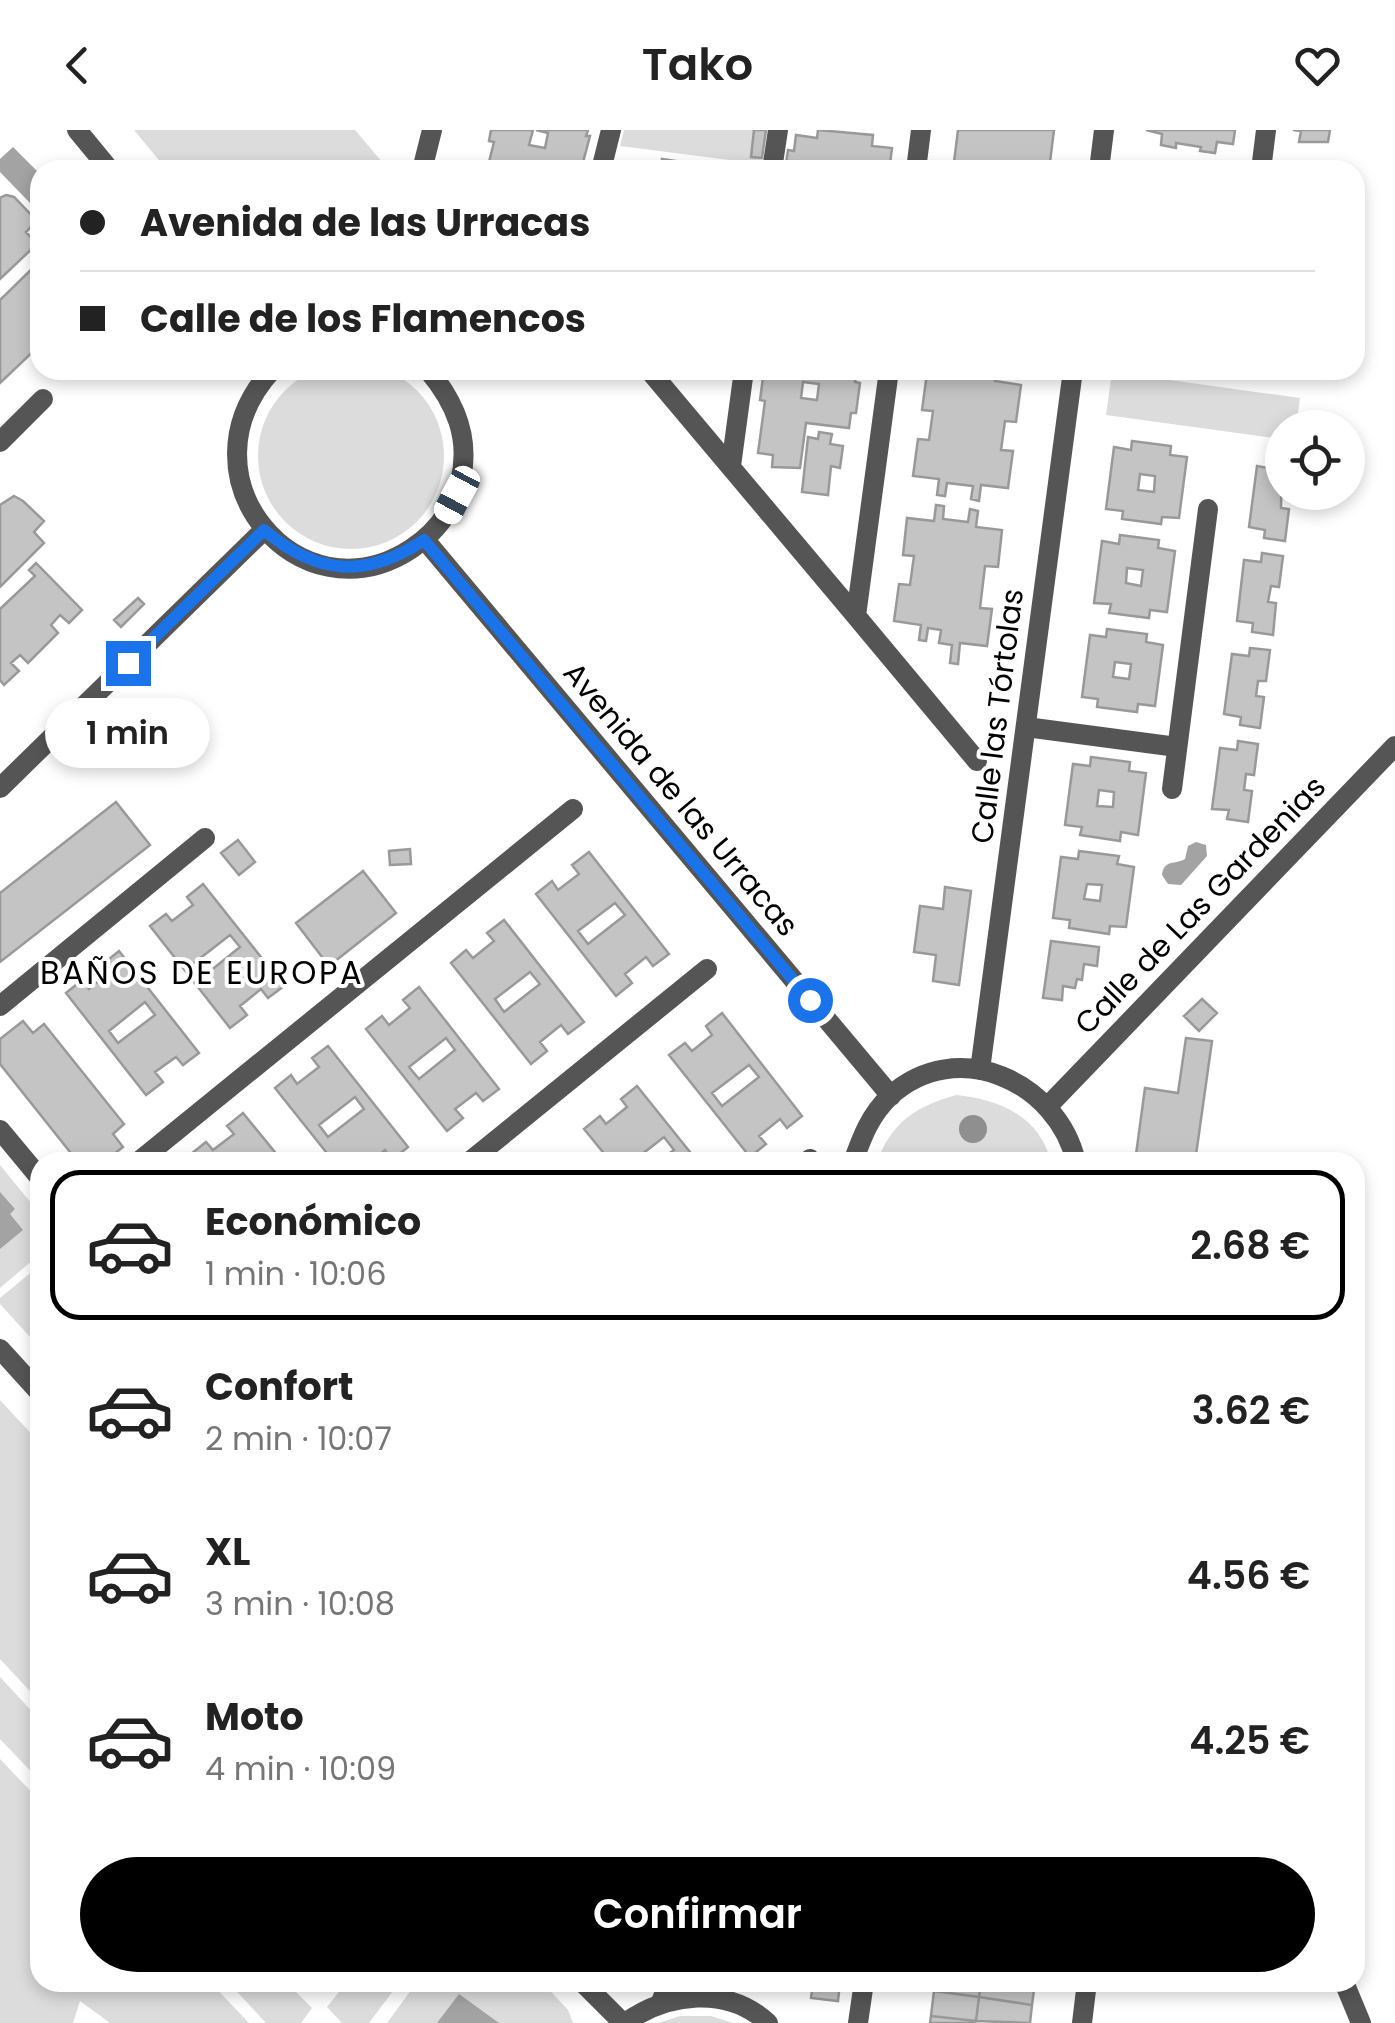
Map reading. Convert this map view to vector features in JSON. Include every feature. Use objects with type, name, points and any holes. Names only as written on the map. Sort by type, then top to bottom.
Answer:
[{"type":"street","points":[[77,130],[102,160]]},
{"type":"street","points":[[424,160],[432,130]]},
{"type":"street","points":[[603,160],[611,130]]},
{"type":"street","points":[[774,160],[778,130]]},
{"type":"street","points":[[918,160],[922,130]]},
{"type":"street","points":[[1100,160],[1104,130]]},
{"type":"street","points":[[1262,160],[1266,130]]},
{"type":"street","points":[[263,380],[244,408],[237,433],[239,485],[264,530],[287,549],[314,562],[343,567],[373,566],[401,556],[424,540],[444,518],[457,495],[464,441],[458,415],[437,380]]},
{"type":"street","points":[[658,380],[976,761]]},
{"type":"street","points":[[731,466],[743,380]]},
{"type":"street","points":[[856,616],[888,380]]},
{"type":"street","name":"Calle las Tórtolas","points":[[980,1070],[1071,380]]},
{"type":"street","points":[[0,442],[43,398]]},
{"type":"street","points":[[1172,788],[1208,509]]},
{"type":"street","points":[[0,788],[264,530]]},
{"type":"street","name":"Avenida de las Urracas","points":[[424,540],[891,1096]]},
{"type":"street","points":[[1026,727],[1178,747]]},
{"type":"street","name":"Calle de Las Gardenias","points":[[1048,1105],[1395,746]]},
{"type":"street","points":[[150,1152],[573,809]]},
{"type":"street","points":[[0,1006],[205,838]]},
{"type":"street","points":[[481,1152],[707,968]]},
{"type":"street","points":[[856,1152],[865,1127],[891,1096],[911,1082],[956,1069],[980,1070],[1018,1081],[1048,1105],[1071,1138],[1074,1152]]},
{"type":"street","points":[[0,1130],[30,1166]]},
{"type":"street","points":[[0,1349],[30,1382]]},
{"type":"street","points":[[591,1992],[624,2023],[665,1992],[730,2001],[768,2023]]},
{"type":"street","points":[[858,2023],[863,1992]]},
{"type":"street","points":[[1082,2023],[1087,1992]]},
{"type":"street","points":[[1348,1992],[1361,2023]]},
{"type":"shaded area","points":[[134,130],[355,130],[380,160],[159,160]]},
{"type":"shaded area","points":[[624,130],[766,130],[762,160],[730,160],[620,146]]},
{"type":"shaded area","points":[[13,147],[30,164],[30,203],[0,172],[0,159]]},
{"type":"shaded area","points":[[298,380],[404,380],[428,404],[442,438],[442,474],[428,508],[403,533],[369,547],[333,547],[299,533],[274,508],[260,474],[258,456],[265,420],[285,390]]},
{"type":"shaded area","points":[[1111,380],[1170,380],[1300,398],[1298,410],[1265,410],[1265,437],[1106,415]]},
{"type":"shaded area","points":[[1196,842],[1206,845],[1207,856],[1181,885],[1168,884],[1162,875],[1165,867],[1185,859],[1188,846]]},
{"type":"shaded area","points":[[956,1095],[1002,1106],[1027,1122],[1047,1152],[881,1152],[907,1118]]},
{"type":"shaded area","points":[[0,1165],[30,1202],[30,1262],[0,1288]]},
{"type":"shaded area","points":[[0,1192],[15,1209],[10,1214],[23,1230],[0,1249]]},
{"type":"shaded area","points":[[30,1273],[30,1337],[0,1304],[0,1298]]},
{"type":"shaded area","points":[[0,1400],[30,1432],[30,1691],[0,1659]]},
{"type":"shaded area","points":[[0,1677],[30,1709],[30,1770],[0,1739]]},
{"type":"shaded area","points":[[0,1759],[30,1790],[30,1992],[220,1992],[249,2023],[110,2023],[80,2001],[73,2023],[0,2023]]},
{"type":"shaded area","points":[[237,1992],[296,1992],[312,2008],[301,2023],[266,2023]]},
{"type":"shaded area","points":[[338,1992],[392,1992],[369,2023],[342,2023],[327,2007]]},
{"type":"shaded area","points":[[410,1992],[551,1992],[568,2010],[573,2023],[387,2023]]},
{"type":"shaded area","points":[[459,1994],[499,2023],[437,2023]]},
{"type":"shaded area","points":[[680,2016],[711,2016],[733,2023],[658,2023]]},
{"type":"building","points":[[491,130],[533,130],[529,145],[545,148],[548,133],[536,130],[588,130],[586,136],[590,136],[584,160],[490,160],[494,142],[489,141]]},
{"type":"building","points":[[754,130],[766,130],[762,158],[751,157]]},
{"type":"building","points":[[818,130],[873,135],[872,146],[892,148],[890,160],[786,160],[788,150],[794,151],[796,135],[817,138]]},
{"type":"building","points":[[958,130],[1054,130],[1050,160],[954,160]]},
{"type":"building","points":[[1146,130],[1235,130],[1233,144],[1217,142],[1215,153],[1176,143],[1176,148],[1161,145],[1162,134]]},
{"type":"building","points":[[1293,130],[1330,130],[1328,142],[1299,142],[1301,131]]},
{"type":"building","points":[[14,197],[30,214],[30,228],[26,232],[30,251],[0,279],[0,198]]},
{"type":"building","points":[[30,271],[30,354],[0,383],[0,300]]},
{"type":"building","points":[[763,380],[860,383],[856,413],[851,413],[849,428],[806,423],[800,468],[772,467],[773,455],[758,453],[765,401],[760,400]],"holes":[[[803,382],[819,384],[817,400],[801,398]]]},
{"type":"building","points":[[926,380],[995,380],[1021,385],[1016,422],[1005,421],[1001,450],[1013,451],[1008,488],[981,485],[979,501],[971,499],[973,486],[947,483],[945,496],[937,495],[939,479],[913,476],[918,439],[929,440],[933,411],[922,410]]},
{"type":"building","points":[[819,432],[832,434],[830,444],[843,446],[840,468],[831,466],[828,495],[802,492],[808,437],[818,439]]},
{"type":"building","points":[[1132,441],[1171,446],[1170,455],[1187,457],[1179,518],[1162,517],[1161,524],[1122,519],[1123,511],[1106,509],[1114,447],[1131,450]],"holes":[[[1140,474],[1155,476],[1154,492],[1138,490]]]},
{"type":"building","points":[[1257,466],[1265,468],[1265,510],[1289,510],[1285,541],[1264,538],[1265,530],[1249,527]]},
{"type":"building","points":[[14,496],[44,521],[34,532],[44,543],[0,587],[0,505]]},
{"type":"building","points":[[936,505],[944,506],[943,519],[968,522],[970,509],[978,511],[976,527],[1002,530],[998,567],[985,566],[980,608],[992,609],[987,646],[960,643],[958,664],[950,663],[952,645],[939,643],[941,630],[928,628],[926,641],[919,640],[921,625],[894,621],[899,584],[910,585],[914,556],[903,555],[907,518],[934,521]]},
{"type":"building","points":[[1120,535],[1159,540],[1158,548],[1175,551],[1167,612],[1150,610],[1149,618],[1109,613],[1111,604],[1094,603],[1102,541],[1119,544]],"holes":[[[1127,568],[1143,570],[1141,586],[1126,583]]]},
{"type":"building","points":[[1262,553],[1283,556],[1279,587],[1271,586],[1268,602],[1276,603],[1273,635],[1252,632],[1253,623],[1237,621],[1244,560],[1261,562]]},
{"type":"building","points":[[36,563],[82,610],[69,623],[60,615],[51,625],[58,633],[28,663],[20,655],[11,663],[19,671],[4,685],[0,680],[0,609],[35,576],[29,570]]},
{"type":"building","points":[[138,598],[144,604],[121,627],[114,620]]},
{"type":"building","points":[[1107,629],[1147,634],[1146,642],[1163,645],[1155,706],[1138,704],[1137,712],[1097,707],[1098,699],[1082,697],[1090,635],[1106,637]],"holes":[[[1115,662],[1131,664],[1129,679],[1113,677]]]},
{"type":"building","points":[[1250,648],[1270,650],[1266,681],[1258,681],[1256,696],[1264,697],[1260,728],[1240,725],[1241,717],[1224,714],[1232,654],[1249,656]]},
{"type":"building","points":[[1238,741],[1258,744],[1254,775],[1246,774],[1244,790],[1252,791],[1248,822],[1227,819],[1229,810],[1212,809],[1220,748],[1237,750]]},
{"type":"building","points":[[1091,757],[1130,762],[1129,771],[1146,773],[1138,835],[1121,832],[1120,841],[1080,835],[1082,827],[1065,825],[1073,764],[1090,766]],"holes":[[[1099,790],[1114,792],[1113,807],[1097,806]]]},
{"type":"building","points":[[116,802],[150,845],[0,962],[0,893]]},
{"type":"building","points":[[238,840],[255,862],[239,875],[221,853]]},
{"type":"building","points":[[410,849],[411,864],[390,865],[389,851]]},
{"type":"building","points":[[1079,851],[1119,856],[1117,864],[1134,867],[1126,927],[1110,926],[1109,934],[1069,928],[1070,920],[1053,918],[1061,857],[1078,859]],"holes":[[[1087,884],[1102,885],[1100,901],[1084,899]]]},
{"type":"building","points":[[589,852],[669,954],[653,966],[646,957],[625,974],[632,983],[616,996],[536,894],[552,881],[558,890],[579,874],[572,865]],"holes":[[[615,903],[625,915],[588,944],[578,931]]]},
{"type":"building","points":[[363,871],[396,913],[329,966],[296,923]]},
{"type":"building","points":[[203,884],[284,986],[268,998],[261,989],[240,1006],[247,1015],[230,1028],[150,926],[166,914],[172,921],[193,905],[187,897]],"holes":[[[230,935],[240,947],[204,976],[194,963]]]},
{"type":"building","points":[[945,887],[971,891],[959,985],[933,981],[936,955],[914,952],[920,906],[943,909]]},
{"type":"building","points":[[504,920],[584,1022],[568,1034],[561,1025],[540,1042],[547,1051],[531,1064],[451,963],[466,950],[473,958],[494,941],[487,933]],"holes":[[[530,972],[540,984],[504,1012],[495,999]]]},
{"type":"building","points":[[1051,941],[1099,947],[1097,966],[1084,964],[1082,980],[1077,979],[1075,988],[1063,986],[1062,1000],[1043,998]]},
{"type":"building","points":[[119,951],[199,1053],[183,1065],[176,1057],[155,1072],[163,1082],[146,1095],[66,993],[82,980],[89,989],[109,972],[103,964]],"holes":[[[145,1002],[155,1015],[118,1043],[109,1031]]]},
{"type":"building","points":[[419,987],[499,1089],[483,1101],[476,1093],[455,1109],[463,1118],[447,1131],[366,1029],[382,1016],[389,1025],[410,1008],[403,1000]],"holes":[[[446,1038],[455,1050],[419,1079],[409,1067]]]},
{"type":"building","points":[[1202,999],[1217,1013],[1199,1031],[1184,1016]]},
{"type":"building","points":[[722,1013],[802,1116],[787,1128],[780,1119],[759,1136],[766,1144],[756,1152],[746,1152],[669,1055],[685,1043],[692,1051],[712,1035],[706,1026]],"holes":[[[749,1065],[759,1077],[722,1106],[712,1093]]]},
{"type":"building","points":[[23,1021],[33,1033],[44,1024],[124,1124],[113,1134],[123,1147],[117,1152],[70,1152],[0,1064],[0,1039]]},
{"type":"building","points":[[1186,1038],[1212,1041],[1196,1152],[1136,1152],[1145,1088],[1178,1093]]},
{"type":"building","points":[[328,1046],[408,1147],[402,1152],[326,1152],[275,1088],[291,1075],[297,1084],[319,1067],[312,1058]],"holes":[[[355,1097],[364,1109],[328,1137],[319,1125]]]},
{"type":"building","points":[[637,1086],[690,1152],[671,1152],[674,1150],[664,1137],[645,1152],[603,1152],[584,1129],[600,1116],[606,1124],[627,1107],[621,1099]]},
{"type":"building","points":[[243,1113],[275,1152],[194,1152],[206,1142],[213,1150],[234,1134],[227,1126]]},
{"type":"building","points":[[812,1992],[839,1992],[838,2001],[811,1998]]},
{"type":"building","points":[[934,1992],[979,1997],[976,2021],[931,2016]]},
{"type":"building","points":[[942,1992],[980,1992],[979,1997]]},
{"type":"building","points":[[980,1992],[1034,1992],[1032,2005],[979,1997]]},
{"type":"building","points":[[979,1997],[1032,2005],[1030,2023],[976,2021]]},
{"type":"building","points":[[931,2016],[976,2021],[930,2023]]},
{"type":"district","name":"BAÑOS DE EUROPA","points":[[202,972]]},
{"type":"route","points":[[128,663],[264,530],[287,549],[314,562],[343,567],[373,566],[401,556],[424,540],[810,1000]]}]
